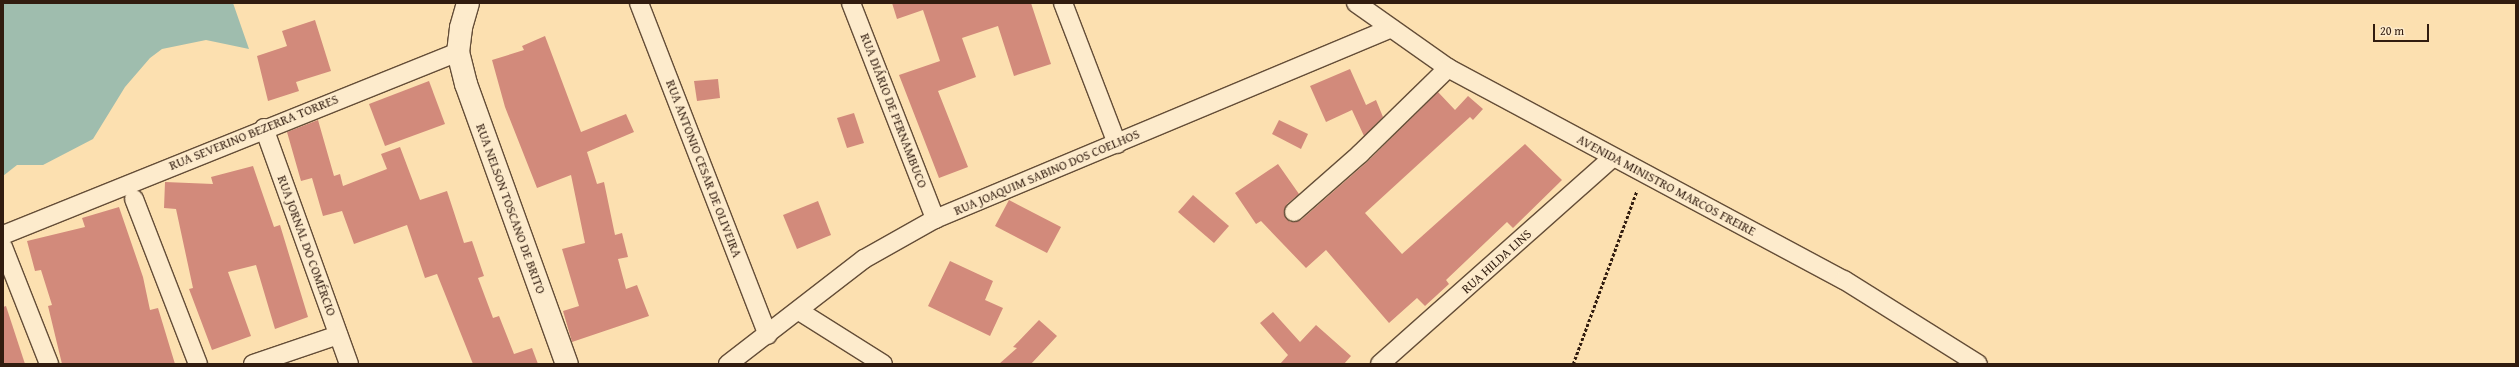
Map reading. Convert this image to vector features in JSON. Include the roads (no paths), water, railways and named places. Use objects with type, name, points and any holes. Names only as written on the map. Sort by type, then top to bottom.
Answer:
[{"type":"main road","points":[[458,52],[461,28],[468,3]]},
{"type":"main road","name":"RUA NELSON TOSCANO DE BRITO","points":[[458,52],[473,106],[567,364]]},
{"type":"street","name":"RUA ANTONIO CESAR DE OLIVEIRA","points":[[639,3],[768,335]]},
{"type":"street","name":"RUA DIÁRIO DE PERNAMBUCO","points":[[851,3],[935,219]]},
{"type":"street","points":[[1063,3],[1118,144]]},
{"type":"street","name":"AVENIDA MINISTRO MARCOS FREIRE","points":[[1356,3],[1448,68],[1612,158],[1844,280],[1978,364]]},
{"type":"street","name":"RUA JOAQUIM SABINO DOS COELHOS","points":[[728,364],[800,311],[870,256],[935,219],[1118,144],[1391,28]]},
{"type":"street","name":"RUA SEVERINO BEZERRA TORRES","points":[[3,235],[264,128],[458,52]]},
{"type":"street","points":[[1294,212],[1360,154],[1448,68]]},
{"type":"street","name":"RUA JORNAL DO COMÉRCIO","points":[[264,128],[349,364]]},
{"type":"street","name":"RUA HILDA LINS","points":[[1380,364],[1612,158]]},
{"type":"street","points":[[134,199],[198,364]]},
{"type":"street","points":[[3,247],[49,364]]},
{"type":"street","points":[[800,311],[883,364]]},
{"type":"street","points":[[253,364],[338,335]]}]
